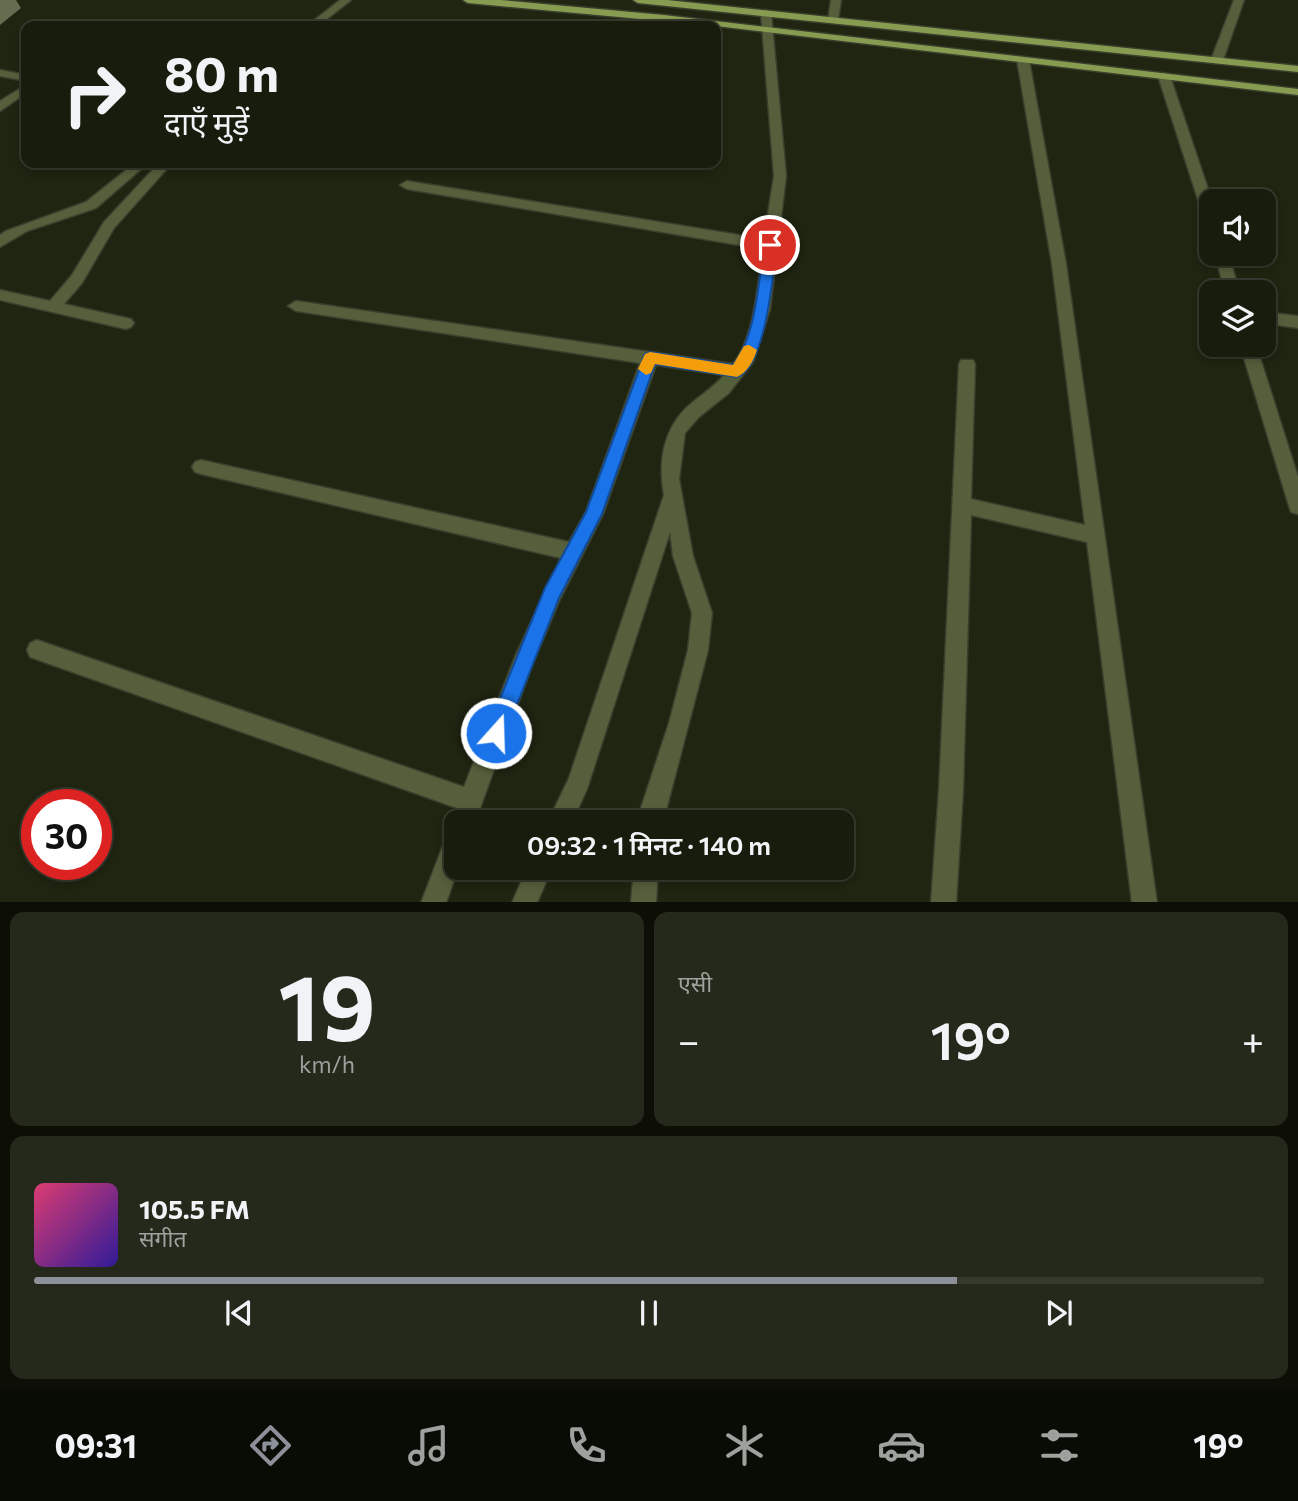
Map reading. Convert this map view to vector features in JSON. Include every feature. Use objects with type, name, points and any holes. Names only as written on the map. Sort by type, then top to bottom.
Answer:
[{"type":"main road","points":[[468,0],[766,21],[833,20],[1298,69]]},
{"type":"main road","points":[[638,0],[1023,60],[1298,92]]},
{"type":"street","points":[[319,21],[346,0]]},
{"type":"street","points":[[833,20],[836,0]]},
{"type":"street","points":[[1217,60],[1239,0]]},
{"type":"street","points":[[652,810],[680,723],[698,650],[702,613],[683,556],[673,493],[671,458],[677,430],[693,412],[723,388],[747,358],[761,309],[780,176],[766,21]]},
{"type":"street","points":[[1023,60],[1059,264],[1145,902]]},
{"type":"street","points":[[0,73],[21,77]]},
{"type":"street","points":[[1164,76],[1201,189]]},
{"type":"street","points":[[0,107],[21,92]]},
{"type":"street","points":[[0,242],[33,222],[66,215],[91,205],[136,168]]},
{"type":"street","points":[[52,307],[77,279],[109,225],[161,168]]},
{"type":"street","points":[[407,185],[770,245]]},
{"type":"street","points":[[0,295],[126,323]]},
{"type":"street","points":[[296,306],[737,371]]},
{"type":"street","points":[[1276,319],[1298,322]]},
{"type":"street","points":[[1252,357],[1298,506]]},
{"type":"street","points":[[468,810],[522,664],[552,594],[594,514],[650,358]]},
{"type":"street","points":[[943,902],[951,790],[967,364]]},
{"type":"street","points":[[201,467],[573,552]]},
{"type":"street","points":[[566,810],[579,781],[673,493]]},
{"type":"street","points":[[962,505],[1096,536]]},
{"type":"street","points":[[37,650],[471,801]]},
{"type":"street","points":[[433,902],[444,873]]},
{"type":"street","points":[[524,902],[534,880]]},
{"type":"street","points":[[643,902],[645,880]]},
{"type":"slow traffic","points":[[646,369],[650,358],[737,371],[747,358],[749,350]]},
{"type":"route","points":[[496,733],[552,594],[594,514],[650,358],[737,371],[747,358],[761,309],[770,245]]}]
